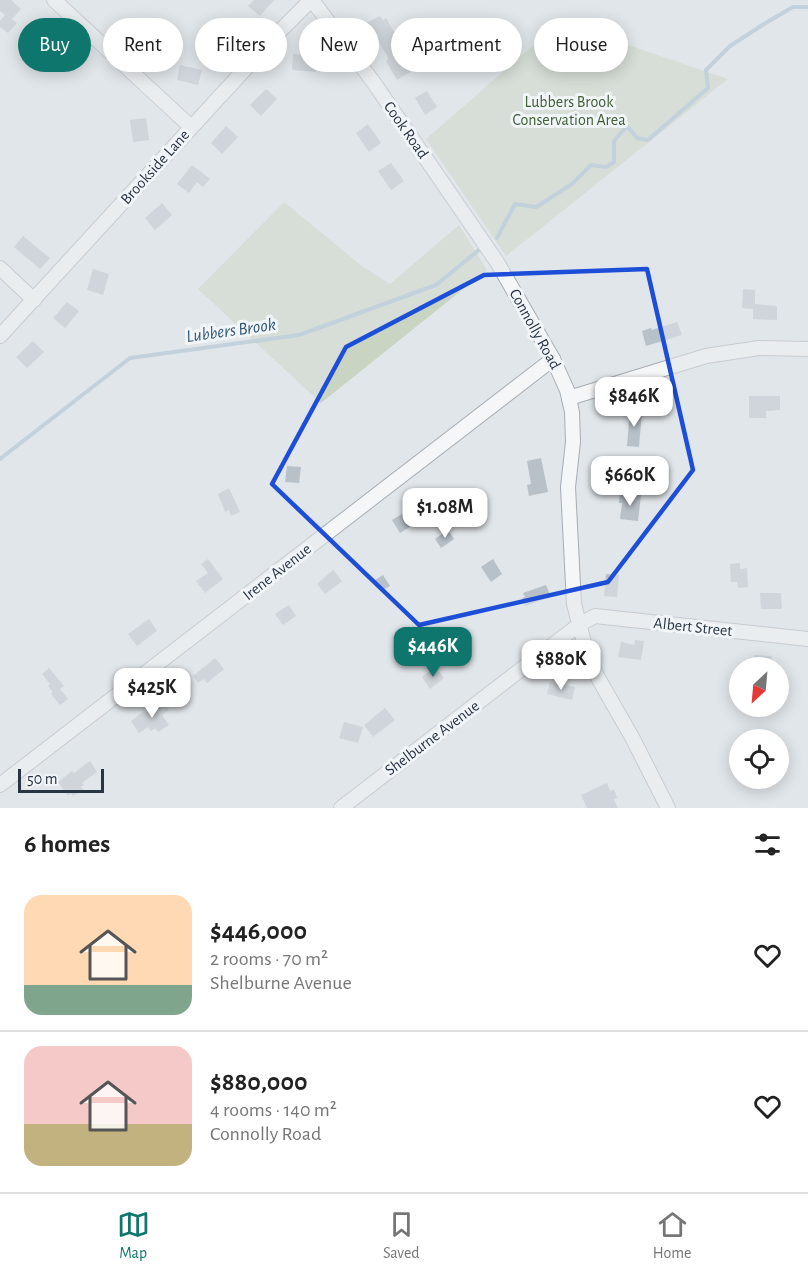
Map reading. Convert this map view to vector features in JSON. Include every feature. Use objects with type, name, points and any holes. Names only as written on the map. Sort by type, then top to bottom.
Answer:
[{"type":"street","points":[[54,0],[191,127]]},
{"type":"street","name":"Brookside Lane","points":[[0,336],[311,0]]},
{"type":"street","name":"Cook Road","points":[[311,0],[374,84],[497,262]]},
{"type":"street","name":"Connolly Road","points":[[497,262],[553,359],[569,398],[573,442],[568,487],[571,562],[574,604],[587,654],[669,808]]},
{"type":"street","points":[[0,268],[34,300]]},
{"type":"street","points":[[569,398],[706,356],[759,348],[808,349]]},
{"type":"street","name":"Irene Avenue","points":[[0,785],[553,359]]},
{"type":"street","name":"Albert Street","points":[[580,624],[594,616],[808,639]]},
{"type":"street","name":"Shelburne Avenue","points":[[341,808],[580,624]]},
{"type":"highlighted area","points":[[647,269],[693,470],[608,582],[419,625],[272,484],[346,347],[484,275]]},
{"type":"green space","name":"Lubbers Brook Conservation Area","points":[[534,45],[534,72],[628,72],[628,45],[728,79],[506,256],[426,139],[503,72],[522,72],[522,55]]},
{"type":"green space","points":[[284,202],[363,267],[390,284],[459,225],[487,270],[321,403],[198,289]]},
{"type":"building","points":[[0,0],[11,0],[21,9],[12,19],[17,23],[8,33],[0,27],[0,21],[5,15],[0,11]]},
{"type":"building","points":[[254,0],[274,0],[260,16],[248,6]]},
{"type":"building","points":[[380,16],[383,20],[386,18],[391,27],[391,70],[386,61],[389,59],[379,43],[379,18],[376,18]]},
{"type":"building","points":[[293,54],[299,54],[299,71],[292,70]]},
{"type":"building","points":[[183,66],[195,68],[195,72],[201,72],[198,85],[177,80],[179,72],[183,72]]},
{"type":"building","points":[[392,72],[410,72],[397,80]]},
{"type":"building","points":[[266,89],[277,99],[261,116],[250,105]]},
{"type":"building","points":[[427,91],[437,107],[425,115],[415,98]]},
{"type":"building","points":[[146,118],[149,140],[133,142],[130,120]]},
{"type":"building","points":[[368,124],[381,143],[369,152],[356,133]]},
{"type":"building","points":[[226,126],[238,137],[222,154],[211,143]]},
{"type":"building","points":[[391,163],[404,181],[391,190],[378,171]]},
{"type":"building","points":[[192,165],[210,179],[203,187],[197,182],[189,193],[177,184]]},
{"type":"building","points":[[162,203],[172,215],[155,230],[145,218]]},
{"type":"building","points":[[23,236],[50,258],[40,269],[14,247]]},
{"type":"building","points":[[93,269],[109,274],[103,295],[87,290]]},
{"type":"building","points":[[743,289],[755,290],[755,304],[777,306],[777,320],[753,319],[753,309],[742,308]]},
{"type":"building","points":[[67,302],[79,311],[65,328],[53,318]]},
{"type":"building","points":[[677,322],[682,335],[646,346],[642,331]]},
{"type":"building","points":[[33,341],[44,352],[27,368],[16,357]]},
{"type":"building","points":[[749,396],[780,396],[780,410],[766,411],[766,418],[749,418]]},
{"type":"building","points":[[630,410],[642,411],[639,447],[627,446]]},
{"type":"building","points":[[541,458],[548,492],[529,496],[527,485],[531,484],[527,461]]},
{"type":"building","points":[[287,466],[301,467],[299,483],[285,482]]},
{"type":"building","points":[[229,488],[240,512],[231,516],[229,510],[225,512],[218,494]]},
{"type":"building","points":[[620,493],[641,495],[638,521],[620,519],[622,503],[619,503]]},
{"type":"building","points":[[410,509],[418,522],[400,533],[392,520]]},
{"type":"building","points":[[448,530],[454,539],[441,548],[435,539]]},
{"type":"building","points":[[208,559],[223,579],[205,593],[196,581],[208,573],[201,564]]},
{"type":"building","points":[[493,559],[502,574],[491,582],[481,567]]},
{"type":"building","points":[[740,563],[740,569],[747,568],[748,587],[738,588],[737,582],[731,582],[730,564]]},
{"type":"building","points":[[333,570],[342,581],[325,594],[317,584]]},
{"type":"building","points":[[606,574],[619,575],[617,597],[604,596]]},
{"type":"building","points":[[383,575],[390,586],[381,591],[375,580]]},
{"type":"building","points":[[546,585],[551,597],[525,606],[523,593]]},
{"type":"building","points":[[760,593],[781,593],[782,609],[761,609]]},
{"type":"building","points":[[289,605],[296,616],[283,625],[275,614]]},
{"type":"building","points":[[149,619],[157,631],[137,646],[128,634]]},
{"type":"building","points":[[635,640],[644,641],[641,660],[618,657],[621,642],[634,645]]},
{"type":"building","points":[[754,655],[772,656],[772,657],[754,657]]},
{"type":"building","points":[[215,658],[224,669],[207,683],[204,679],[198,683],[193,676]]},
{"type":"building","points":[[435,667],[444,678],[430,689],[422,677]]},
{"type":"building","points":[[49,668],[64,686],[60,689],[68,699],[60,705],[51,694],[53,692],[48,686],[50,684],[42,674]]},
{"type":"building","points":[[550,682],[575,687],[572,700],[547,694]]},
{"type":"building","points":[[164,702],[169,710],[162,715],[169,725],[158,732],[155,728],[151,731],[148,727],[139,733],[131,721],[144,711],[145,713],[150,709],[151,711]]},
{"type":"building","points":[[385,708],[395,720],[373,737],[364,725]]},
{"type":"building","points":[[344,722],[363,727],[358,743],[339,738]]},
{"type":"building","points":[[90,761],[97,772],[82,783],[83,790],[73,796],[71,793],[68,796],[58,782]]},
{"type":"building","points":[[607,783],[610,791],[614,789],[617,798],[614,799],[618,808],[587,808],[581,795]]},
{"type":"waterway","name":"Lubbers Brook","points":[[497,238],[515,204],[536,207],[572,184],[591,165],[606,167],[614,162],[614,141],[627,126],[637,138],[648,140],[708,88],[706,70],[730,46],[793,7],[808,7]]},
{"type":"waterway","name":"Lubbers Brook","points":[[0,459],[130,358],[299,335],[436,285],[480,249]]}]
